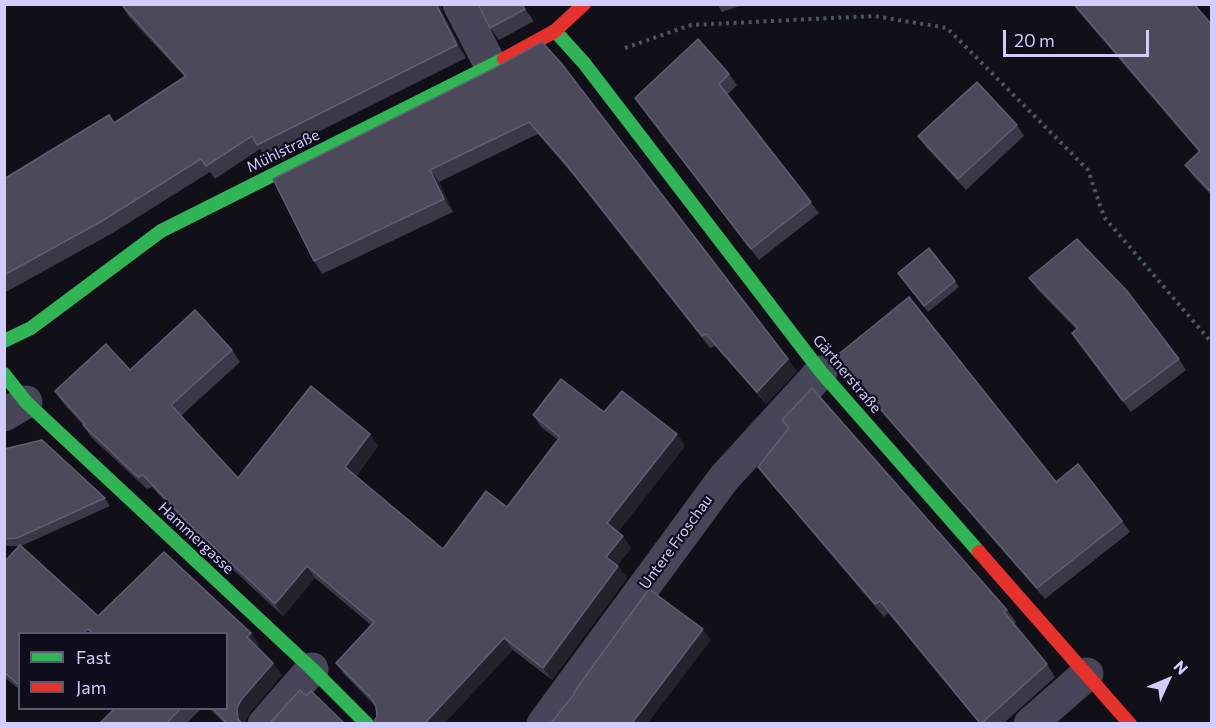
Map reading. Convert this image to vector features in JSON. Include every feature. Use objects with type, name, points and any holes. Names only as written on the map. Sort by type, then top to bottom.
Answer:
[{"type":"street","points":[[459,4],[492,66]]},
{"type":"street","name":"Mühlstraße","points":[[4,341],[31,328],[160,231],[492,66],[555,31],[584,4]]},
{"type":"street","name":"Gärtnerstraße","points":[[555,31],[584,63],[821,372],[1130,723]]},
{"type":"street","name":"Untere Froschau","points":[[543,723],[724,477],[821,372]]},
{"type":"street","name":"Hammergasse","points":[[4,374],[15,409],[312,669],[367,723]]},
{"type":"street","points":[[264,723],[312,669]]},
{"type":"street","points":[[1030,723],[1087,674]]},
{"type":"path","points":[[584,63],[691,24],[874,16],[947,28],[1088,170],[1104,218],[1212,343]]},
{"type":"building","points":[[121,4],[436,4],[457,45],[257,145],[252,136],[206,166],[201,159],[102,221],[4,275],[4,179],[109,115],[114,123],[186,76]]},
{"type":"building","points":[[478,4],[521,4],[525,9],[490,28]]},
{"type":"building","points":[[1074,4],[1194,4],[1212,25],[1212,193],[1185,165],[1200,151]]},
{"type":"building","points":[[698,39],[729,74],[719,84],[811,202],[751,249],[635,98]]},
{"type":"building","points":[[542,42],[561,63],[788,359],[757,392],[706,334],[702,336],[566,164],[529,122],[430,170],[444,199],[314,261],[273,179],[491,70]]},
{"type":"building","points":[[977,82],[1017,125],[958,179],[918,136]]},
{"type":"building","points":[[1077,239],[1127,291],[1179,359],[1123,401],[1072,333],[1078,328],[1029,278]]},
{"type":"building","points":[[929,248],[955,281],[924,306],[898,273]]},
{"type":"building","points":[[909,297],[1056,482],[1078,464],[1122,521],[1037,588],[835,357]]},
{"type":"building","points":[[195,310],[232,350],[171,405],[238,478],[311,386],[370,434],[345,467],[443,549],[486,491],[507,507],[560,437],[533,415],[561,379],[604,412],[622,391],[677,434],[607,523],[623,536],[606,557],[618,566],[543,668],[504,638],[425,723],[373,723],[377,716],[372,699],[336,663],[374,622],[307,566],[275,604],[191,526],[143,475],[138,477],[83,425],[85,424],[55,391],[106,344],[130,370]]},
{"type":"building","points":[[812,388],[1007,610],[1004,612],[1047,664],[982,723],[880,601],[875,604],[758,467],[789,428],[782,420]]},
{"type":"building","points":[[42,440],[105,498],[17,538],[4,539],[4,449]]},
{"type":"building","points":[[20,545],[98,616],[164,552],[251,633],[247,637],[273,663],[241,700],[237,708],[238,719],[241,723],[227,723],[214,710],[228,710],[228,632],[91,632],[88,629],[84,632],[18,632],[18,684],[4,672],[4,562]]},
{"type":"building","points":[[649,589],[703,629],[632,723],[551,723],[575,693]]},
{"type":"building","points":[[300,690],[306,696],[311,691],[344,723],[270,723]]},
{"type":"building","points":[[113,710],[179,710],[167,723],[100,723]]},
{"type":"traffic: fast","points":[[555,31],[584,63],[821,372],[979,552]]},
{"type":"traffic: fast","points":[[4,341],[31,328],[161,231],[504,59]]},
{"type":"traffic: fast","points":[[4,374],[26,402],[312,669],[367,724]]},
{"type":"traffic: jam","points":[[504,59],[555,31],[584,4]]},
{"type":"traffic: jam","points":[[979,552],[1130,724]]}]
